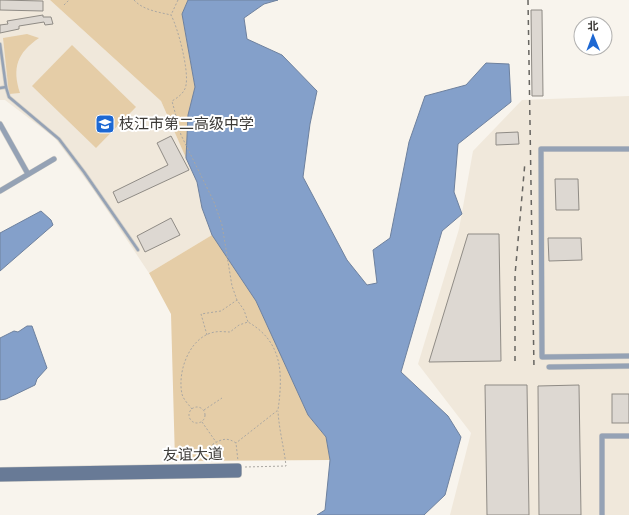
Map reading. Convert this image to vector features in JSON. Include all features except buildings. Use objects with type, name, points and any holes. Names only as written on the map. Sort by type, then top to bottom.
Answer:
[{"type":"main road","name":"友谊大道","points":[[0,471],[238,467],[238,474],[0,478]]},
{"type":"street","points":[[0,124],[28,174]]},
{"type":"street","points":[[629,149],[541,149],[542,358],[629,356]]},
{"type":"street","points":[[0,191],[54,159]]},
{"type":"street","points":[[549,367],[629,366]]},
{"type":"street","points":[[602,515],[602,436],[629,436]]},
{"type":"lane","points":[[0,44],[9,98],[59,139],[84,172],[138,250]]},
{"type":"lane","points":[[0,88],[6,87]]},
{"type":"path","points":[[64,5],[69,0]]},
{"type":"path","points":[[134,0],[138,4],[153,12],[171,15]]},
{"type":"path","points":[[178,0],[171,15],[183,54],[186,86],[180,96],[172,101],[181,135],[214,202],[222,225],[228,266],[232,286],[237,300],[244,310],[248,322],[261,329],[273,345],[279,364],[281,386],[278,410],[279,433],[283,444],[286,466],[238,467],[238,452],[236,443],[229,439],[221,439],[213,444],[211,453],[211,468]]},
{"type":"path","points":[[207,335],[201,314],[221,311],[237,300]]},
{"type":"path","points":[[192,409],[182,395],[181,376],[187,358],[196,341],[214,332],[230,332],[239,325],[248,322]]},
{"type":"path","points":[[204,410],[222,398]]},
{"type":"path","points":[[192,409],[199,407],[204,410],[206,415],[202,422]]},
{"type":"path","points":[[192,409],[190,414],[192,421],[197,423],[202,422]]},
{"type":"path","points":[[236,443],[278,410]]},
{"type":"path","points":[[202,422],[216,443]]},
{"type":"shaded area","name":"枝江市第二高级中学","points":[[0,0],[50,0],[161,101],[197,182],[202,208],[212,235],[149,273],[93,189],[55,138],[5,100],[0,100]]},
{"type":"shaded area","points":[[50,0],[188,0],[182,14],[195,87],[188,115],[186,158],[161,101]]},
{"type":"shaded area","points":[[27,34],[39,38],[26,49],[18,62],[16,76],[20,93],[9,94],[3,38]]},
{"type":"shaded area","points":[[72,45],[136,107],[96,148],[32,86]]},
{"type":"shaded area","points":[[629,96],[629,515],[450,515],[471,433],[418,364],[459,229],[473,151],[522,100]]},
{"type":"shaded area","points":[[212,235],[256,301],[308,415],[326,437],[330,460],[175,461],[171,314],[149,273]]},
{"type":"water","points":[[188,0],[278,0],[264,4],[244,18],[247,39],[282,55],[317,91],[310,124],[303,177],[347,260],[367,285],[377,283],[373,250],[390,238],[409,142],[425,96],[466,85],[486,63],[509,64],[511,102],[458,144],[454,192],[462,214],[442,231],[401,372],[448,416],[461,437],[445,495],[424,515],[317,515],[325,510],[330,460],[326,437],[308,415],[256,301],[212,235],[202,208],[197,182],[186,158],[188,115],[195,87],[182,14]]},
{"type":"water","points":[[41,211],[51,220],[53,225],[0,271],[0,233]]},
{"type":"water","points":[[27,326],[32,326],[47,368],[37,379],[35,385],[6,399],[0,400],[0,338],[14,331],[18,332]]},
{"type":"railway","points":[[528,0],[534,369]]},
{"type":"railway","points":[[515,361],[515,275],[525,162]]},
{"type":"place","name":"枝江市第二高级中学","points":[[105,124]]}]
